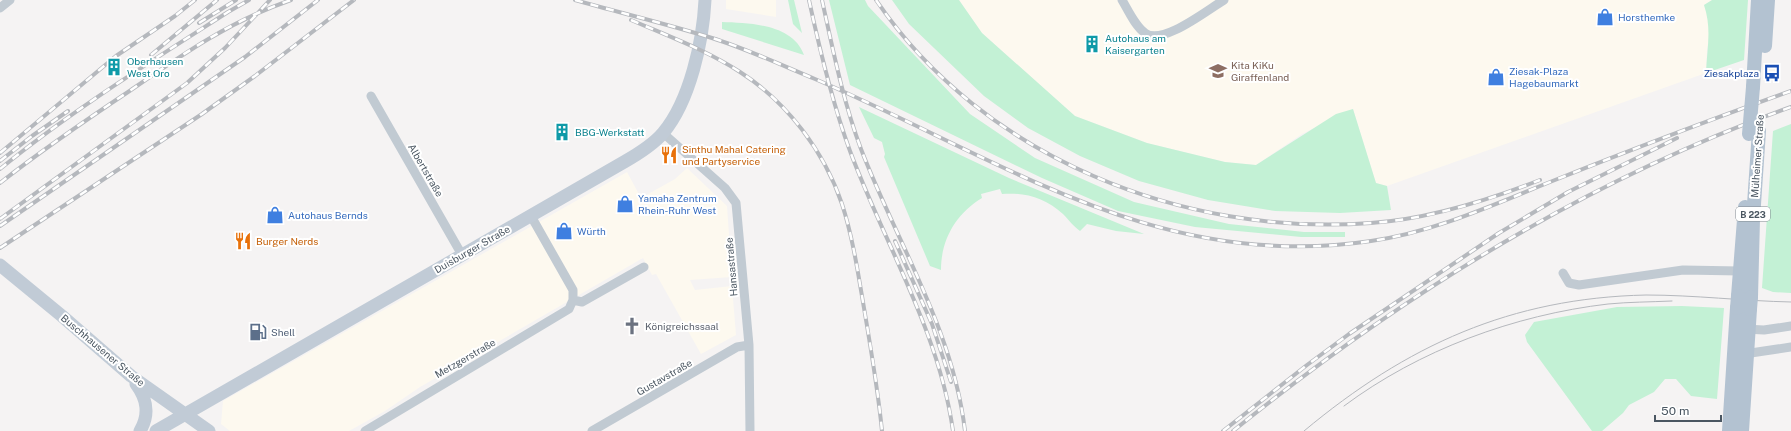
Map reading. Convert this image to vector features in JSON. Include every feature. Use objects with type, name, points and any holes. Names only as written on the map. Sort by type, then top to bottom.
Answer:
[{"type":"main road","name":"Duisburger Straße","points":[[156,431],[624,162],[663,133],[680,106],[687,88],[696,52],[705,0]]},
{"type":"main road","name":"Mülheimer Straße","points":[[1744,303],[1740,271],[1754,133],[1757,85],[1758,0]]},
{"type":"main road","name":"Mülheimer Straße","points":[[1757,85],[1768,0]]},
{"type":"main road","name":"Mülheimer Straße","points":[[1742,431],[1742,329],[1753,219],[1754,133]]},
{"type":"main road","name":"Buschhausener Straße","points":[[0,265],[131,376],[209,431]]},
{"type":"main road","name":"Mülheimer Straße","points":[[1729,428],[1741,354]]},
{"type":"main road","points":[[131,376],[146,399],[146,416],[140,431]]},
{"type":"street","points":[[0,8],[10,0]]},
{"type":"street","points":[[1122,0],[1141,30],[1148,35],[1155,37],[1170,33],[1224,0]]},
{"type":"street","name":"Albertstraße","points":[[371,96],[462,255]]},
{"type":"street","name":"Hansastraße","points":[[663,133],[724,188],[736,203],[748,345],[750,431]]},
{"type":"street","points":[[531,216],[571,286],[574,294],[573,300],[582,302],[644,267]]},
{"type":"street","points":[[1563,273],[1569,283],[1579,285],[1683,270],[1740,271]]},
{"type":"street","name":"Metzgerstraße","points":[[365,431],[565,312],[571,306],[573,300]]},
{"type":"street","points":[[1742,329],[1764,330],[1791,326]]},
{"type":"street","name":"Gustavstraße","points":[[592,431],[737,347],[748,345]]},
{"type":"street","points":[[1741,354],[1791,347]]},
{"type":"shaded area","points":[[726,0],[776,0],[776,17],[726,9]]},
{"type":"shaded area","points":[[959,0],[1712,0],[1704,5],[1709,19],[1710,33],[1707,49],[1706,73],[1387,186],[1376,183],[1353,109],[1302,134],[1256,165],[1225,162],[1147,143],[1075,116],[982,33]]},
{"type":"shaded area","points":[[687,168],[727,206],[732,277],[690,280],[695,290],[732,286],[736,335],[701,354],[656,274],[652,275],[643,258],[420,387],[385,411],[349,431],[230,431],[221,424],[223,401],[627,172],[641,198],[675,179]]},
{"type":"green space","points":[[788,0],[794,0],[802,33],[793,24]]},
{"type":"green space","points":[[829,0],[865,0],[868,6],[970,114],[1035,158],[1134,202],[1229,224],[1304,232],[1345,232],[1345,237],[1301,237],[1195,227],[1118,211],[1042,178],[850,85]]},
{"type":"green space","points":[[892,0],[959,0],[982,33],[1075,116],[1147,143],[1225,162],[1256,165],[1336,114],[1353,109],[1376,183],[1387,186],[1391,210],[1340,213],[1275,211],[1208,200],[1139,181],[1080,156],[1028,128],[984,96],[909,24]]},
{"type":"green space","points":[[1712,0],[1748,0],[1744,60],[1706,73],[1708,22],[1704,5]]},
{"type":"green space","points":[[722,22],[745,23],[769,27],[781,31],[798,45],[804,55],[722,29]]},
{"type":"green space","points":[[859,107],[1009,178],[1144,234],[1116,231],[1087,224],[1080,231],[1056,208],[1042,200],[1027,195],[1002,194],[1000,189],[981,194],[982,198],[965,212],[952,228],[944,248],[941,270],[930,266],[884,157],[885,154],[882,142],[874,138]]},
{"type":"green space","points":[[1791,124],[1791,293],[1773,292],[1762,288],[1773,131]]},
{"type":"green space","points":[[1682,306],[1724,308],[1717,399],[1691,396],[1676,379],[1665,379],[1654,392],[1629,405],[1623,413],[1602,431],[1592,431],[1527,342],[1525,335],[1534,322],[1617,307]]},
{"type":"tram line","points":[[1304,431],[1343,401],[1382,374],[1422,351],[1463,332],[1506,317],[1550,305],[1597,298],[1646,295],[1791,302]]},
{"type":"tram line","points":[[1344,406],[1373,386],[1404,368],[1436,352],[1503,326],[1573,309],[1616,303],[1672,301]]},
{"type":"railway","points":[[0,153],[116,56],[175,16],[195,0]]},
{"type":"railway","points":[[151,55],[217,0]]},
{"type":"railway","points":[[199,23],[236,0]]},
{"type":"railway","points":[[0,169],[83,107],[169,49],[249,0]]},
{"type":"railway","points":[[0,219],[187,83],[225,48],[270,0]]},
{"type":"railway","points":[[0,183],[64,135],[188,51],[227,28],[269,8],[291,0]]},
{"type":"railway","points":[[0,226],[245,57],[318,0]]},
{"type":"railway","points":[[0,248],[202,114],[255,76],[354,0]]},
{"type":"railway","points":[[575,0],[695,33],[751,52],[815,79],[1016,173],[1082,202],[1150,225],[1220,240],[1293,246],[1371,241],[1395,237],[1442,224],[1732,112],[1791,91]]},
{"type":"railway","points":[[809,0],[827,76],[850,151],[909,289],[936,358],[946,394],[953,431]]},
{"type":"railway","points":[[822,0],[839,75],[855,131],[875,184],[922,287],[949,357],[959,393],[965,431]]},
{"type":"railway","points":[[876,0],[920,56],[972,103],[1030,144],[1094,176],[1160,200],[1230,216],[1300,224],[1371,223],[1414,218],[1457,208],[1540,180]]},
{"type":"railway","points":[[631,20],[700,50],[727,64],[757,84],[773,98],[802,129],[825,165],[842,204],[849,230],[872,354],[882,431]]},
{"type":"railway","points":[[1233,431],[1297,381],[1363,333],[1498,245],[1641,169],[1715,136],[1791,107]]},
{"type":"railway","points":[[0,161],[68,111]]},
{"type":"railway","points":[[1223,431],[1349,334],[1499,233],[1568,192],[1677,138]]},
{"type":"railway","points":[[895,241],[932,324],[951,382]]},
{"type":"place","name":"Horsthemke","points":[[1605,17]]},
{"type":"place","name":"Autohaus am Kaisergarten","points":[[1092,44]]},
{"type":"place","name":"Oberhausen West Oro","points":[[114,67]]},
{"type":"place","name":"Kita KiKu Giraffenland","points":[[1218,71]]},
{"type":"place","name":"Ziesakplaza","points":[[1772,73]]},
{"type":"place","name":"Ziesak-Plaza Hagebaumarkt","points":[[1496,77]]},
{"type":"place","name":"BBG-Werkstatt","points":[[562,132]]},
{"type":"place","name":"Sinthu Mahal Catering und Partyservice","points":[[669,155]]},
{"type":"place","name":"Yamaha Zentrum Rhein-Ruhr West","points":[[625,204]]},
{"type":"place","name":"Autohaus Bernds","points":[[275,215]]},
{"type":"place","name":"Würth","points":[[564,231]]},
{"type":"place","name":"Burger Nerds","points":[[243,241]]},
{"type":"place","name":"Königreichssaal","points":[[632,326]]},
{"type":"place","name":"Shell","points":[[258,332]]}]
